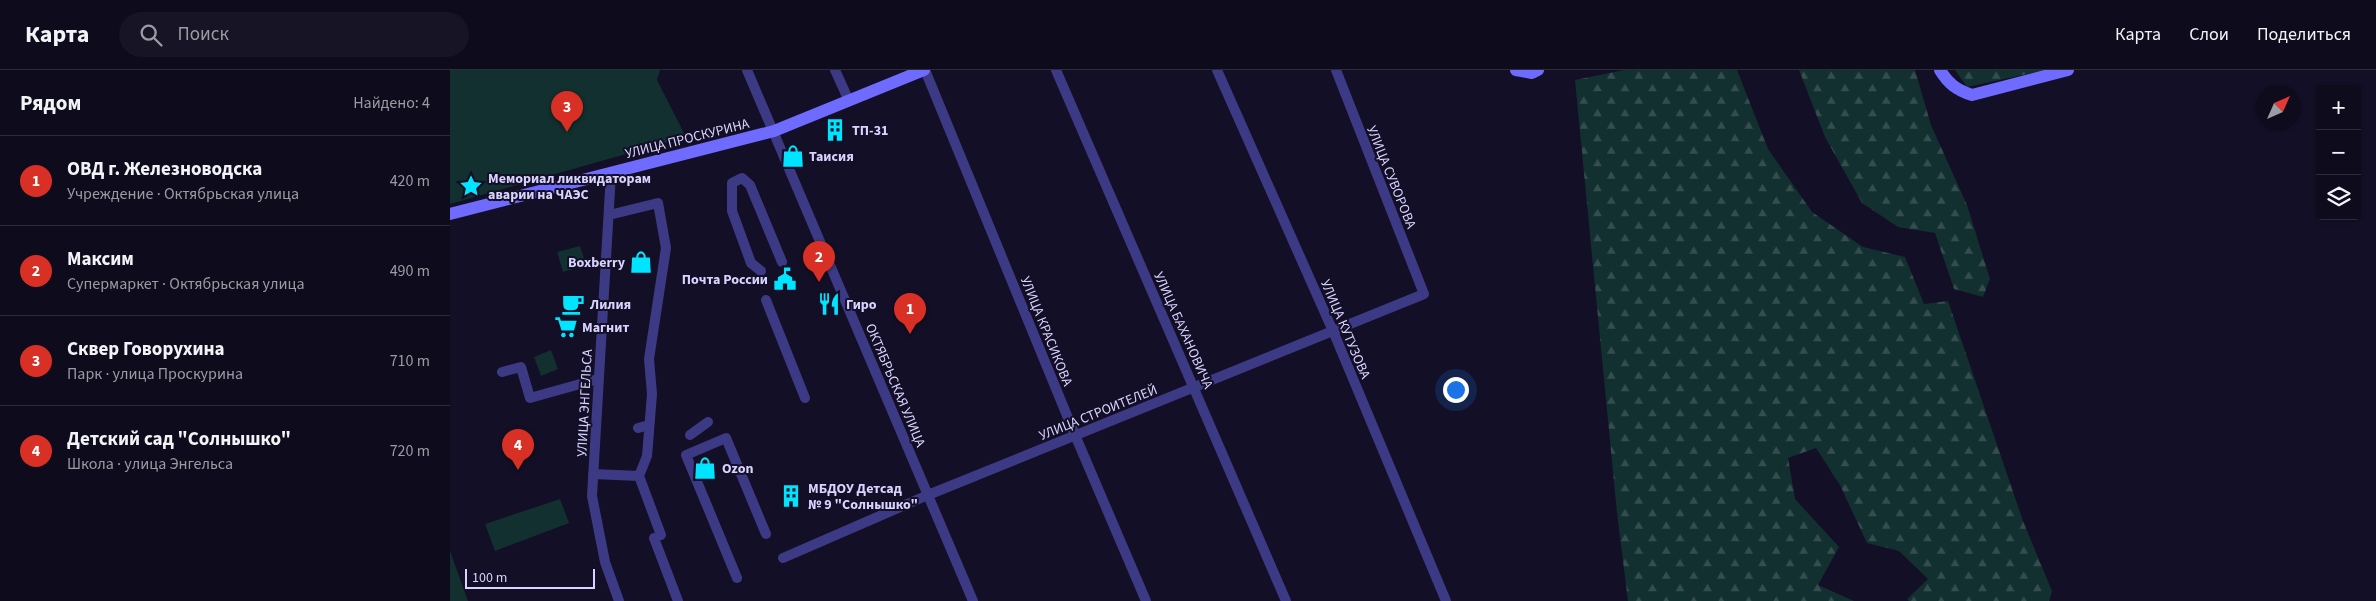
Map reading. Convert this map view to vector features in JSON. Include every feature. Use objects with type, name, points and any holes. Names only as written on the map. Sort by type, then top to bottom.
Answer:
[{"type":"street","name":"ОКТЯБРЬСКАЯ УЛИЦА","points":[[747,70],[973,601]]},
{"type":"street","points":[[835,70],[849,101]]},
{"type":"street","name":"УЛИЦА ПРОСКУРИНА","points":[[450,214],[774,131],[925,70]]},
{"type":"street","name":"УЛИЦА КРАСИКОВА","points":[[925,70],[1146,601]]},
{"type":"street","name":"УЛИЦА БАХАНОВИЧА","points":[[1056,70],[1286,601]]},
{"type":"street","name":"УЛИЦА КУТУЗОВА","points":[[1217,70],[1333,331],[1446,601]]},
{"type":"street","name":"УЛИЦА СУВОРОВА","points":[[1336,70],[1424,294]]},
{"type":"street","points":[[1516,70],[1532,73],[1538,70]]},
{"type":"street","points":[[1940,70],[1948,83],[1959,91],[1972,95],[2068,70]]},
{"type":"street","name":"УЛИЦА ЭНГЕЛЬСА","points":[[611,173],[592,496],[605,562],[619,601]]},
{"type":"street","points":[[761,271],[751,264],[732,210],[732,183],[737,180],[742,178],[750,186],[782,262]]},
{"type":"street","points":[[609,215],[658,203],[666,248],[649,359],[650,425],[638,476],[678,601]]},
{"type":"street","name":"УЛИЦА СТРОИТЕЛЕЙ","points":[[782,558],[1075,434],[1194,388],[1424,294]]},
{"type":"street","points":[[769,302],[806,394]]},
{"type":"street","points":[[502,372],[521,367],[530,398],[598,379]]},
{"type":"street","points":[[640,408],[651,403]]},
{"type":"street","points":[[690,435],[708,422]]},
{"type":"street","points":[[638,428],[650,425]]},
{"type":"street","points":[[737,578],[686,455],[726,438],[766,534]]},
{"type":"street","points":[[593,474],[638,476]]},
{"type":"green space","points":[[450,70],[660,70],[657,80],[686,137],[450,204]]},
{"type":"green space","points":[[1624,70],[1737,70],[1768,149],[1812,212],[1863,247],[1905,257],[1924,304],[1948,301],[2023,521],[2052,591],[2049,601],[1909,601],[1907,599],[1928,579],[1899,551],[1867,543],[1840,485],[1816,448],[1788,458],[1795,499],[1839,547],[1818,585],[1854,601],[1628,601],[1617,513],[1575,80]]},
{"type":"green space","points":[[1799,70],[1915,70],[1931,125],[1967,205],[1990,279],[1983,297],[1954,289],[1935,233],[1898,227],[1862,203],[1825,137]]},
{"type":"green space","points":[[1955,70],[2046,70],[1967,87]]},
{"type":"green space","points":[[580,246],[586,265],[563,272],[557,252]]},
{"type":"green space","points":[[551,350],[558,369],[541,376],[534,357]]},
{"type":"green space","points":[[560,499],[569,523],[495,551],[485,524]]},
{"type":"green space","points":[[450,551],[468,601],[450,601]]},
{"type":"place","name":"ТП-31","points":[[835,130]]},
{"type":"place","name":"Сквер Говорухина","points":[[567,132]]},
{"type":"place","name":"Таисия","points":[[793,156]]},
{"type":"place","name":"Мемориал ликвидаторам аварии на ЧАЭС","points":[[471,186]]},
{"type":"place","name":"Boxberry","points":[[641,262]]},
{"type":"place","name":"Почта России","points":[[785,279]]},
{"type":"place","name":"Максим","points":[[819,282]]},
{"type":"place","name":"Лилия","points":[[573,304]]},
{"type":"place","name":"Гиро","points":[[829,304]]},
{"type":"place","name":"Магнит","points":[[566,327]]},
{"type":"place","name":"ОВД г. Железноводска","points":[[910,334]]},
{"type":"place","name":"Ozon","points":[[705,468]]},
{"type":"place","name":"Детский сад \"Солнышко\"","points":[[518,470]]},
{"type":"place","name":"МБДОУ Детсад № 9 \"Солнышко\"","points":[[791,496]]}]
